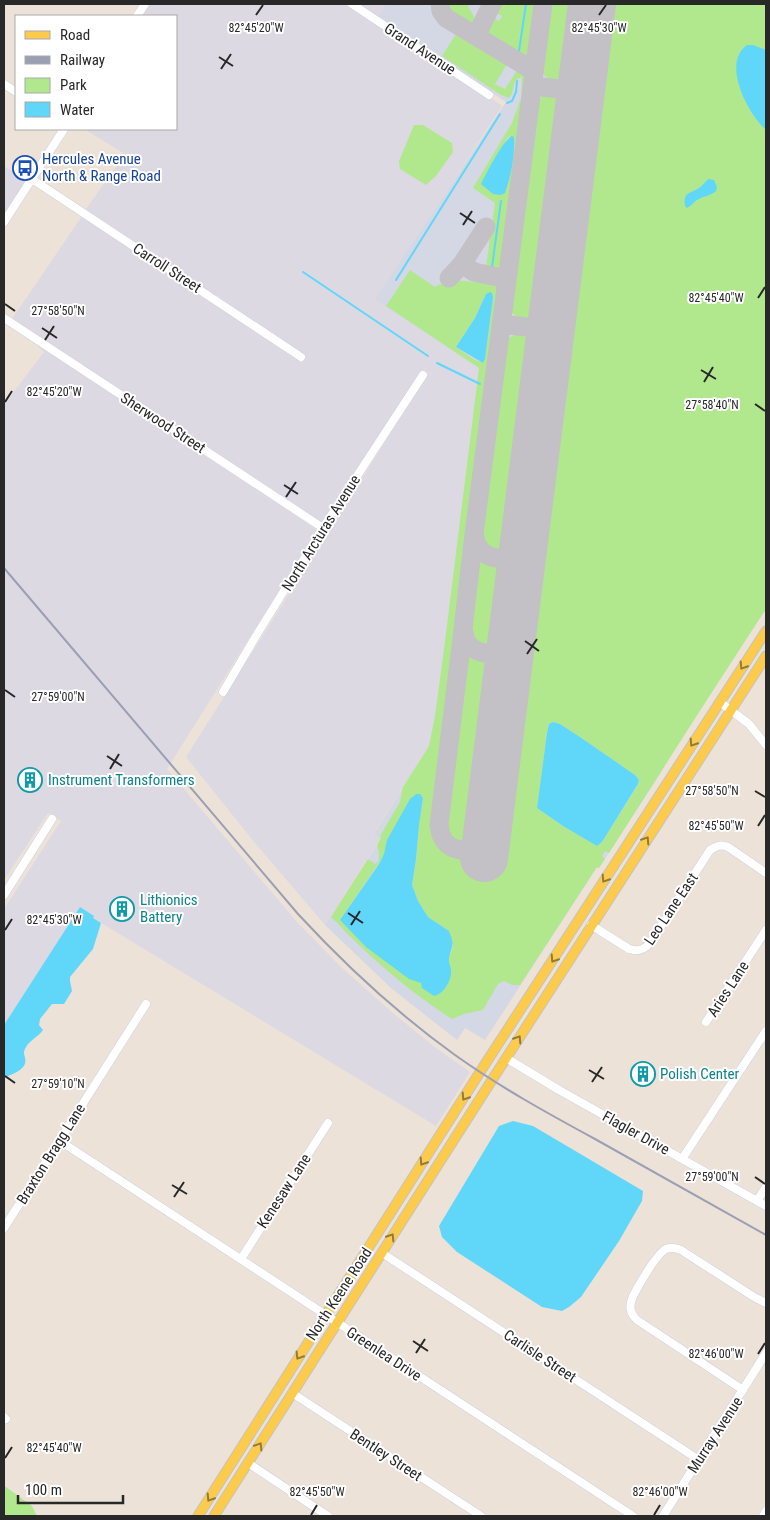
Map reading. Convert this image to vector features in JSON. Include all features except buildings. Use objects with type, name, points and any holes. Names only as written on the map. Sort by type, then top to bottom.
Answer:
[{"type":"main road","name":"North Keene Road","points":[[198,1516],[480,1072],[766,631]]},
{"type":"main road","name":"North Keene Road","points":[[214,1516],[591,925],[766,656]]},
{"type":"street","points":[[138,15],[145,4]]},
{"type":"street","name":"Grand Avenue","points":[[352,4],[489,94]]},
{"type":"street","points":[[4,84],[15,91]]},
{"type":"street","points":[[4,222],[63,130]]},
{"type":"street","name":"Carroll Street","points":[[32,179],[301,357]]},
{"type":"street","name":"Sherwood Street","points":[[4,318],[323,528]]},
{"type":"street","name":"North Arcturas Avenue","points":[[223,692],[323,528],[423,375]]},
{"type":"street","points":[[720,702],[749,724],[766,745]]},
{"type":"street","points":[[4,895],[52,820]]},
{"type":"street","name":"Leo Lane East","points":[[591,925],[629,949],[641,951],[646,948],[710,850],[717,845],[728,847],[766,872]]},
{"type":"street","name":"Aries Lane","points":[[706,1022],[766,930]]},
{"type":"street","name":"Braxton Bragg Lane","points":[[4,1228],[146,1004]]},
{"type":"street","points":[[682,1159],[766,1031]]},
{"type":"street","name":"Flagler Drive","points":[[506,1058],[559,1090],[766,1206]]},
{"type":"street","name":"Kenesaw Lane","points":[[241,1259],[328,1123]]},
{"type":"street","name":"Greenlea Drive","points":[[60,1140],[633,1516]]},
{"type":"street","points":[[757,1201],[766,1187]]},
{"type":"street","points":[[743,1390],[638,1320],[632,1315],[630,1302],[658,1256],[668,1248],[674,1248],[681,1250],[766,1303]]},
{"type":"street","name":"Carlisle Street","points":[[382,1253],[699,1460]]},
{"type":"street","name":"Murray Avenue","points":[[663,1516],[766,1353]]},
{"type":"street","name":"Bentley Street","points":[[292,1393],[481,1516]]},
{"type":"street","points":[[248,1463],[328,1516]]},
{"type":"street","points":[[763,1516],[766,1511]]},
{"type":"shaded area","points":[[150,4],[344,4],[489,100],[491,98],[502,106],[376,299],[479,367],[444,649],[429,746],[374,833],[381,838],[325,925],[255,843],[186,757],[428,374],[422,370],[322,523],[12,319],[82,216],[302,363],[306,356],[86,209],[125,154],[86,130],[178,130],[178,15],[143,15]]},
{"type":"shaded area","points":[[359,4],[386,4],[378,16]]},
{"type":"shaded area","points":[[386,4],[638,4],[662,771],[599,868],[597,867],[485,1040],[465,1028],[457,1040],[391,988],[325,925],[381,839],[374,834],[429,746],[444,649],[479,368],[375,299],[506,102],[378,16]]},
{"type":"shaded area","points":[[4,166],[27,181],[4,215]]},
{"type":"shaded area","points":[[33,342],[317,530],[167,769],[297,922],[341,967],[394,1014],[436,1048],[470,1072],[436,1126],[93,918],[80,908],[4,1025],[4,909],[61,821],[48,813],[4,880],[4,401],[6,402],[44,352]]},
{"type":"green space","points":[[444,4],[471,4],[468,6],[478,24],[477,30],[475,31],[457,20]]},
{"type":"green space","points":[[496,4],[505,6],[506,4],[538,4],[532,48],[526,56],[517,57],[483,36],[482,32],[490,16],[499,21],[502,16],[493,11]]},
{"type":"green space","points":[[548,4],[580,4],[572,69],[564,78],[555,81],[546,77],[539,67]]},
{"type":"green space","points":[[604,4],[766,4],[766,609],[609,853],[605,851],[602,856],[605,859],[599,868],[597,867],[520,985],[512,985],[504,981],[498,984],[483,1010],[452,1019],[392,974],[354,941],[331,917],[368,859],[375,864],[378,862],[377,845],[381,838],[380,836],[400,802],[403,787],[429,746],[444,649],[479,368],[386,306],[410,270],[435,287],[453,281],[494,282],[500,290],[434,828],[443,846],[450,851],[466,857],[496,861]],"holes":[[[486,294],[493,298],[483,363],[473,359],[456,347],[475,318]],[[553,722],[560,724],[635,775],[639,780],[638,785],[602,842],[597,846],[537,808],[549,724]],[[423,798],[412,885],[418,901],[428,917],[449,931],[453,947],[448,960],[451,972],[446,988],[417,981],[340,920]]]},
{"type":"green space","points":[[464,32],[509,61],[495,84],[505,89],[520,66],[528,81],[504,263],[502,268],[497,271],[487,270],[486,267],[495,203],[473,188],[512,123],[521,98],[522,77],[518,78],[514,83],[509,98],[501,95],[442,56],[456,34]],"holes":[[[508,137],[514,137],[508,182],[484,178]]]},
{"type":"green space","points":[[547,95],[559,99],[566,109],[541,308],[537,315],[526,320],[516,316],[508,307],[534,104]]},
{"type":"green space","points":[[414,125],[423,125],[452,143],[453,152],[436,176],[426,185],[400,169],[399,161]]},
{"type":"green space","points":[[514,335],[521,335],[527,338],[536,348],[512,539],[506,546],[496,550],[484,546],[479,535],[504,341]]},
{"type":"green space","points":[[477,557],[488,565],[508,568],[499,639],[494,644],[485,646],[474,641],[468,629]]},
{"type":"green space","points":[[466,652],[482,661],[496,663],[474,837],[470,842],[461,846],[448,838],[444,827]]},
{"type":"green space","points":[[4,1487],[32,1506],[37,1516],[4,1516]]},
{"type":"water","points":[[747,45],[753,45],[766,50],[766,130],[745,101],[737,76],[736,64],[740,53]]},
{"type":"water","points":[[512,136],[514,137],[513,159],[505,193],[501,195],[493,194],[481,184],[500,150]]},
{"type":"water","points":[[708,179],[714,180],[717,187],[716,191],[697,200],[687,208],[685,206],[686,196]]},
{"type":"water","points":[[490,292],[493,298],[483,363],[456,347],[475,318],[486,294]]},
{"type":"water","points":[[553,722],[560,724],[580,737],[635,775],[639,780],[602,842],[597,846],[537,808],[547,733],[549,724]]},
{"type":"water","points":[[416,794],[420,794],[423,798],[412,885],[418,901],[428,917],[449,931],[452,942],[449,960],[450,978],[444,990],[434,996],[422,988],[421,983],[409,979],[366,947],[340,920],[379,864],[384,854],[387,840],[410,799]]},
{"type":"water","points":[[80,907],[101,923],[93,949],[70,977],[72,991],[64,1004],[52,1004],[40,1019],[39,1025],[43,1030],[25,1049],[25,1062],[22,1069],[4,1078],[4,1025]]},
{"type":"water","points":[[513,1121],[533,1126],[643,1191],[642,1201],[619,1241],[581,1297],[562,1311],[542,1307],[457,1252],[442,1237],[439,1226],[499,1126]]},
{"type":"waterway","points":[[519,51],[526,4]]},
{"type":"waterway","points":[[507,103],[512,101],[516,92],[517,81]]},
{"type":"waterway","points":[[396,280],[500,114]]},
{"type":"waterway","points":[[492,267],[501,201]]},
{"type":"waterway","points":[[303,272],[428,356]]},
{"type":"waterway","points":[[437,363],[480,384]]},
{"type":"taxiway","points":[[440,4],[441,11],[446,18],[534,71]]},
{"type":"taxiway","points":[[476,36],[492,4]]},
{"type":"taxiway","points":[[511,638],[499,650],[486,653],[477,651],[469,645],[463,629],[543,4]]},
{"type":"taxiway","points":[[532,86],[581,91]]},
{"type":"taxiway","points":[[486,227],[462,264],[474,272],[507,279]]},
{"type":"taxiway","points":[[449,278],[462,264]]},
{"type":"taxiway","points":[[501,324],[551,330]]},
{"type":"taxiway","points":[[474,534],[481,550],[488,556],[497,558],[513,554],[524,540]]},
{"type":"taxiway","points":[[463,630],[439,825],[441,836],[448,845],[462,850],[472,848],[478,844],[487,832]]},
{"type":"runway","points":[[484,858],[592,4]]},
{"type":"railway","points":[[4,568],[298,914],[354,971],[393,1006],[455,1055],[506,1089],[766,1235]]},
{"type":"place","name":"Hercules Avenue North & Range Road","points":[[25,168]]},
{"type":"place","name":"Instrument Transformers","points":[[30,780]]},
{"type":"place","name":"Lithionics Battery","points":[[122,909]]},
{"type":"place","name":"Polish Center","points":[[643,1074]]}]
